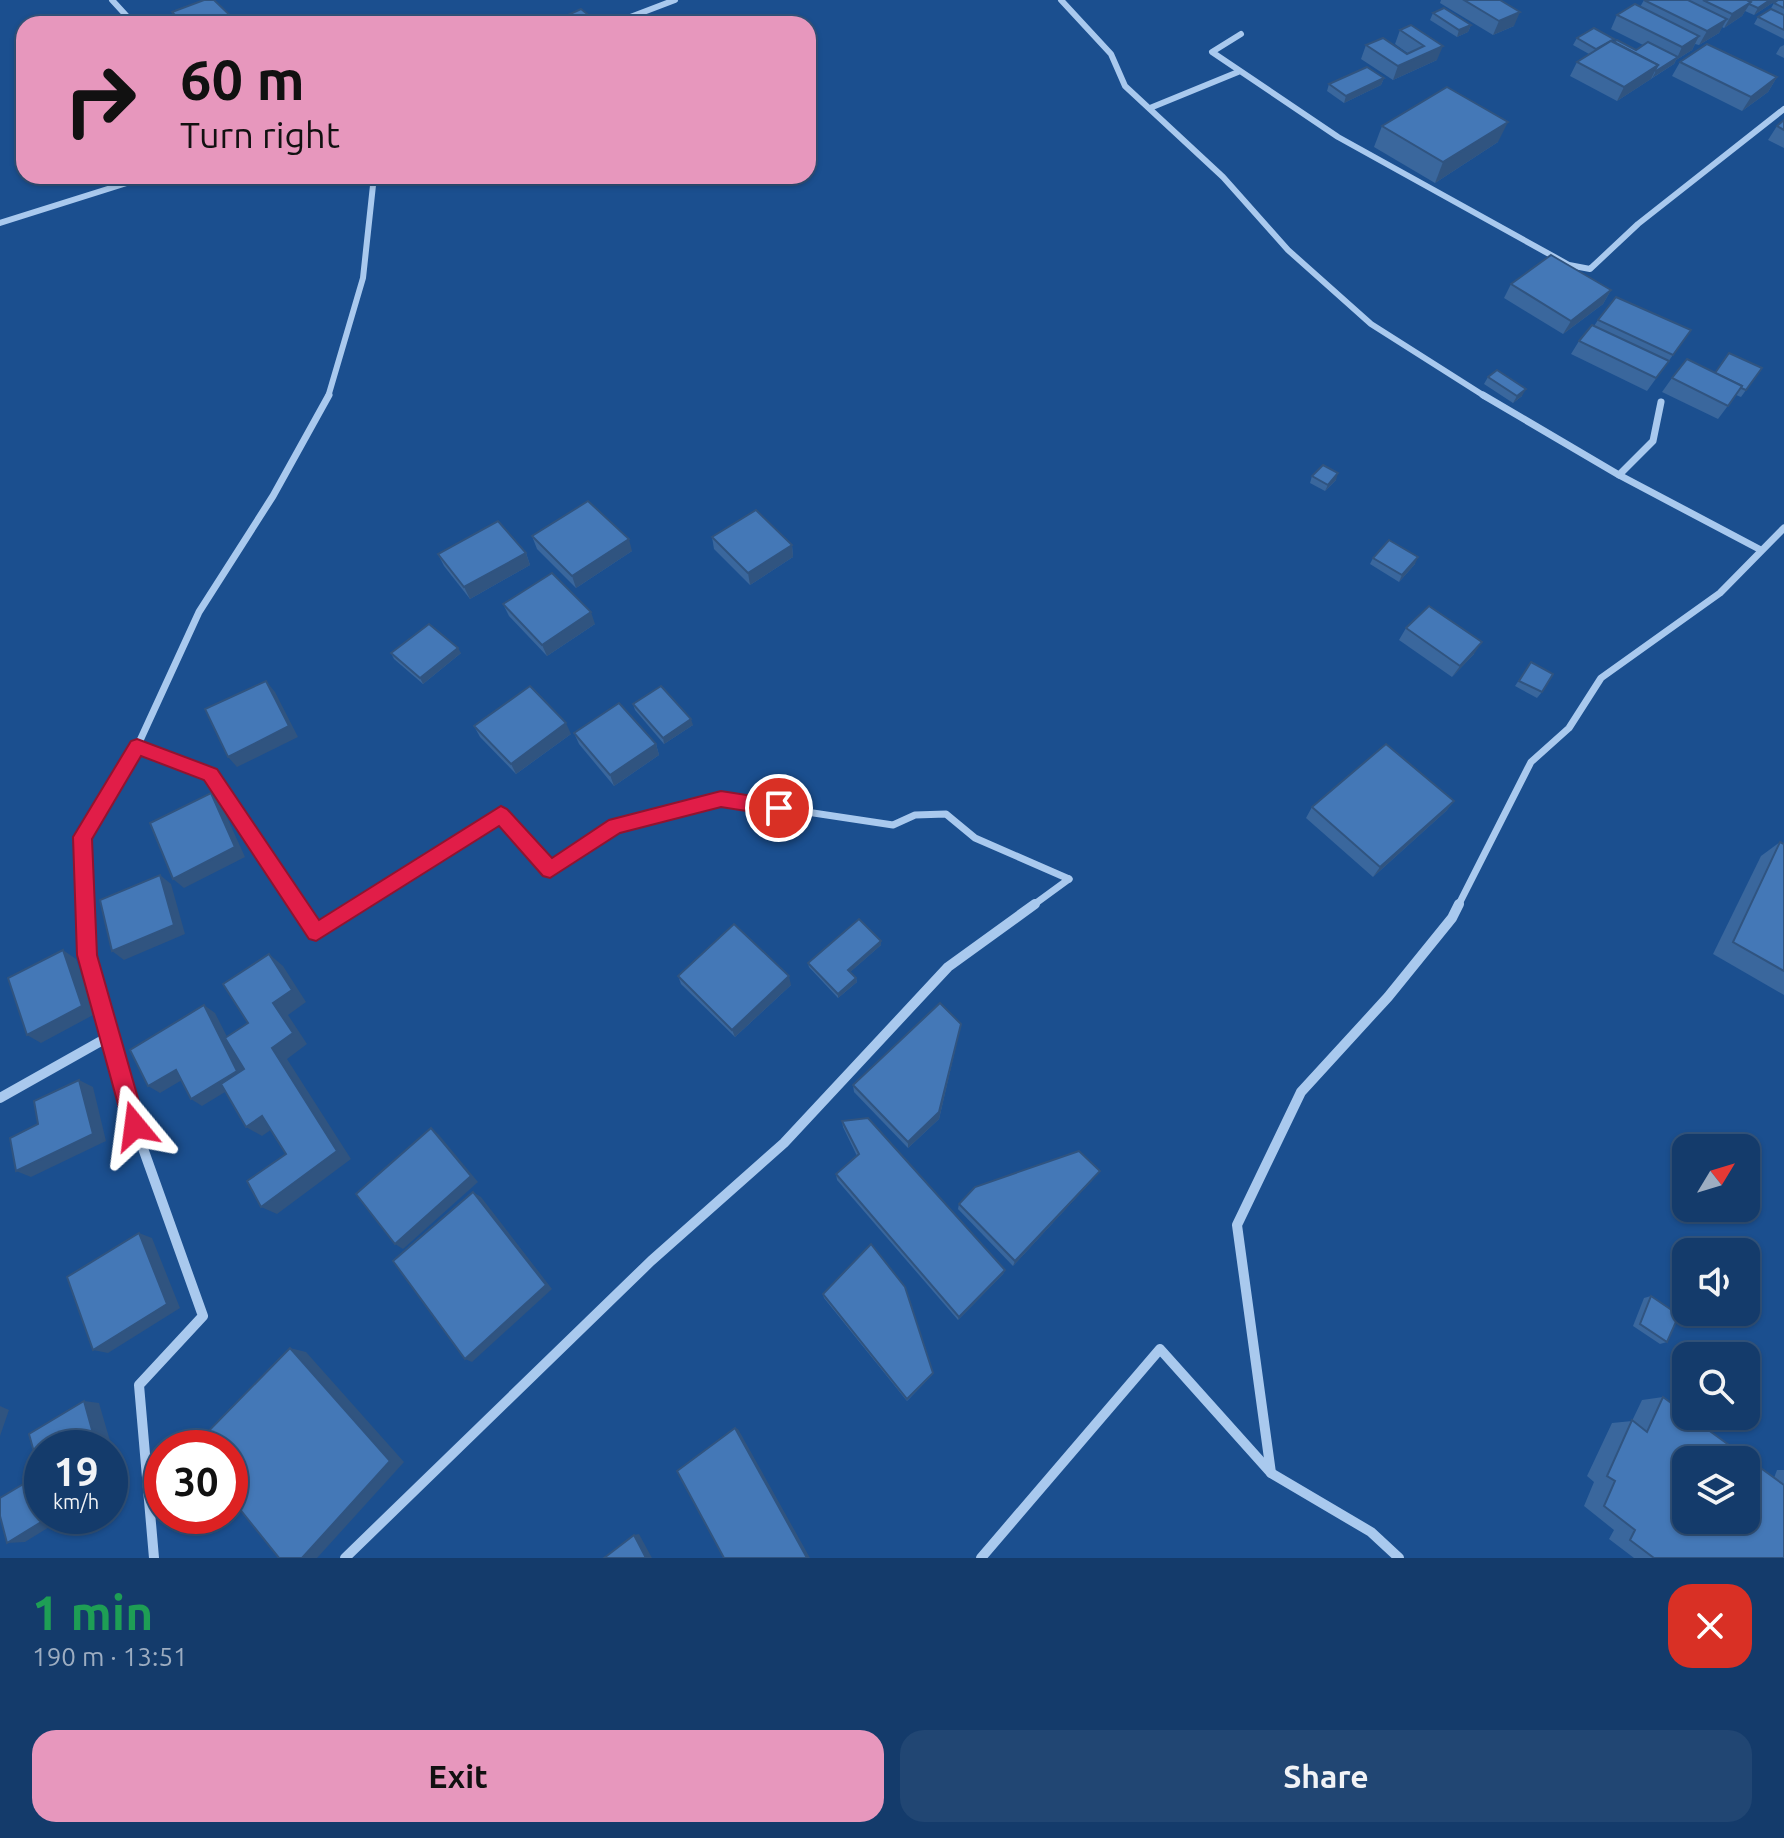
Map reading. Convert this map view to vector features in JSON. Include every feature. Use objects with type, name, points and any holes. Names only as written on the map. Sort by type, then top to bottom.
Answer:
[{"type":"street","points":[[112,0],[127,16]]},
{"type":"street","points":[[633,16],[675,0]]},
{"type":"street","points":[[1061,0],[1111,54],[1125,86],[1223,177],[1288,250],[1371,324],[1469,387],[1619,475],[1759,549]]},
{"type":"street","points":[[1241,34],[1212,52],[1338,137],[1569,265],[1590,269],[1638,224],[1784,109]]},
{"type":"street","points":[[1150,108],[1238,72]]},
{"type":"street","points":[[0,223],[124,184]]},
{"type":"street","points":[[154,1558],[139,1385],[203,1316],[135,1126],[86,949],[83,837],[137,747],[199,612],[273,496],[330,393],[363,278],[373,184]]},
{"type":"street","points":[[1619,475],[1653,441],[1661,402]]},
{"type":"street","points":[[1271,1473],[1237,1225],[1301,1092],[1388,997],[1452,918],[1531,762],[1569,728],[1601,678],[1720,593],[1759,549],[1784,528]]},
{"type":"street","points":[[137,747],[210,774],[316,932],[501,814],[550,870],[615,826],[721,799],[893,825],[915,815],[946,814],[975,838],[1069,879],[948,967],[784,1143],[651,1261],[345,1558]]},
{"type":"street","points":[[0,1098],[110,1036]]},
{"type":"street","points":[[981,1558],[1160,1349],[1271,1473],[1371,1532],[1399,1558]]},
{"type":"building","points":[[204,0],[214,0],[231,16],[176,16],[172,12]]},
{"type":"building","points":[[1464,0],[1500,0],[1520,12],[1499,21]]},
{"type":"building","points":[[1644,0],[1688,0],[1727,19],[1707,31]]},
{"type":"building","points":[[1703,0],[1747,0],[1751,2],[1732,14]]},
{"type":"building","points":[[1747,0],[1770,0],[1758,8]]},
{"type":"building","points":[[1784,0],[1784,8],[1774,3]]},
{"type":"building","points":[[1635,4],[1699,36],[1682,47],[1617,15]]},
{"type":"building","points":[[1444,8],[1471,25],[1459,30],[1433,13]]},
{"type":"building","points":[[581,9],[590,16],[569,16]]},
{"type":"building","points":[[1771,9],[1784,15],[1784,30],[1758,17]]},
{"type":"building","points":[[1411,25],[1443,46],[1398,66],[1366,45],[1383,38],[1407,54],[1424,46],[1400,30]]},
{"type":"building","points":[[1594,28],[1614,39],[1596,49],[1577,38]]},
{"type":"building","points":[[1617,40],[1636,50],[1648,42],[1678,57],[1656,71],[1658,65],[1614,42]]},
{"type":"building","points":[[1611,41],[1658,65],[1624,87],[1577,62]]},
{"type":"building","points":[[1707,44],[1777,77],[1751,97],[1680,62]]},
{"type":"building","points":[[1367,67],[1384,78],[1346,96],[1329,84]]},
{"type":"building","points":[[1447,87],[1508,122],[1443,162],[1382,126]]},
{"type":"building","points":[[1551,255],[1611,290],[1571,321],[1511,284]]},
{"type":"building","points":[[1616,297],[1691,330],[1673,355],[1598,320]]},
{"type":"building","points":[[1592,325],[1669,361],[1656,378],[1579,341]]},
{"type":"building","points":[[1729,353],[1762,368],[1746,390],[1715,373]]},
{"type":"building","points":[[1687,359],[1742,386],[1728,406],[1672,378]]},
{"type":"building","points":[[1497,370],[1526,389],[1517,396],[1488,377]]},
{"type":"building","points":[[1323,465],[1338,473],[1328,485],[1312,476]]},
{"type":"building","points":[[588,501],[629,539],[572,576],[532,536]]},
{"type":"building","points":[[756,510],[792,545],[748,573],[712,537]]},
{"type":"building","points":[[498,521],[526,553],[464,587],[438,554]]},
{"type":"building","points":[[1389,540],[1418,557],[1402,575],[1373,558]]},
{"type":"building","points":[[552,573],[591,612],[542,645],[503,604]]},
{"type":"building","points":[[1429,606],[1482,642],[1460,666],[1406,628]]},
{"type":"building","points":[[429,624],[458,648],[420,678],[391,653]]},
{"type":"building","points":[[1531,662],[1553,674],[1542,692],[1519,681]]},
{"type":"building","points":[[266,681],[289,726],[228,757],[205,709]]},
{"type":"building","points":[[530,686],[566,723],[511,764],[474,726]]},
{"type":"building","points":[[661,686],[691,719],[663,738],[633,704]]},
{"type":"building","points":[[619,703],[656,744],[610,775],[574,733]]},
{"type":"building","points":[[1386,744],[1454,801],[1380,867],[1312,807]]},
{"type":"building","points":[[211,793],[235,847],[173,879],[150,823]]},
{"type":"building","points":[[1780,842],[1784,844],[1784,971],[1733,942]]},
{"type":"building","points":[[160,875],[174,925],[112,951],[100,900]]},
{"type":"building","points":[[859,919],[881,941],[848,970],[856,978],[838,994],[808,963]]},
{"type":"building","points":[[734,924],[789,976],[732,1030],[678,976]]},
{"type":"building","points":[[63,950],[82,1006],[27,1035],[8,978]]},
{"type":"building","points":[[269,954],[292,990],[273,1003],[293,1033],[272,1048],[337,1151],[261,1207],[247,1181],[286,1154],[262,1116],[246,1127],[221,1084],[244,1069],[225,1038],[248,1023],[223,984]]},
{"type":"building","points":[[940,1003],[961,1024],[939,1112],[908,1142],[853,1085]]},
{"type":"building","points":[[204,1005],[237,1071],[191,1099],[176,1070],[148,1086],[130,1050]]},
{"type":"building","points":[[79,1080],[93,1134],[16,1171],[10,1138],[38,1124],[34,1101]]},
{"type":"building","points":[[868,1118],[1005,1270],[959,1317],[836,1174],[859,1154],[842,1121]]},
{"type":"building","points":[[431,1128],[471,1176],[395,1244],[356,1194]]},
{"type":"building","points":[[1079,1151],[1100,1171],[1015,1261],[959,1204],[975,1187]]},
{"type":"building","points":[[473,1192],[546,1285],[465,1359],[393,1261]]},
{"type":"building","points":[[139,1233],[167,1304],[93,1350],[67,1277]]},
{"type":"building","points":[[871,1244],[905,1287],[933,1373],[907,1399],[823,1294]]},
{"type":"building","points":[[1651,1296],[1672,1310],[1674,1326],[1667,1342],[1640,1324]]},
{"type":"building","points":[[290,1348],[390,1461],[302,1558],[279,1558],[248,1519],[248,1430],[210,1430]]},
{"type":"building","points":[[1663,1397],[1672,1404],[1672,1430],[1708,1430],[1730,1446],[1672,1446],[1672,1534],[1760,1534],[1760,1468],[1784,1485],[1784,1558],[1654,1558],[1630,1540],[1635,1530],[1604,1506],[1615,1481],[1607,1476],[1632,1420],[1647,1432]]},
{"type":"building","points":[[84,1401],[92,1430],[36,1430]]},
{"type":"building","points":[[735,1428],[807,1558],[724,1558],[677,1471]]},
{"type":"building","points":[[24,1484],[24,1533],[7,1543],[0,1516],[0,1498]]},
{"type":"building","points":[[634,1535],[646,1558],[604,1558]]},
{"type":"route","points":[[135,1126],[87,955],[83,837],[137,747],[210,774],[316,932],[501,814],[550,870],[615,826],[721,799],[779,808]]}]
